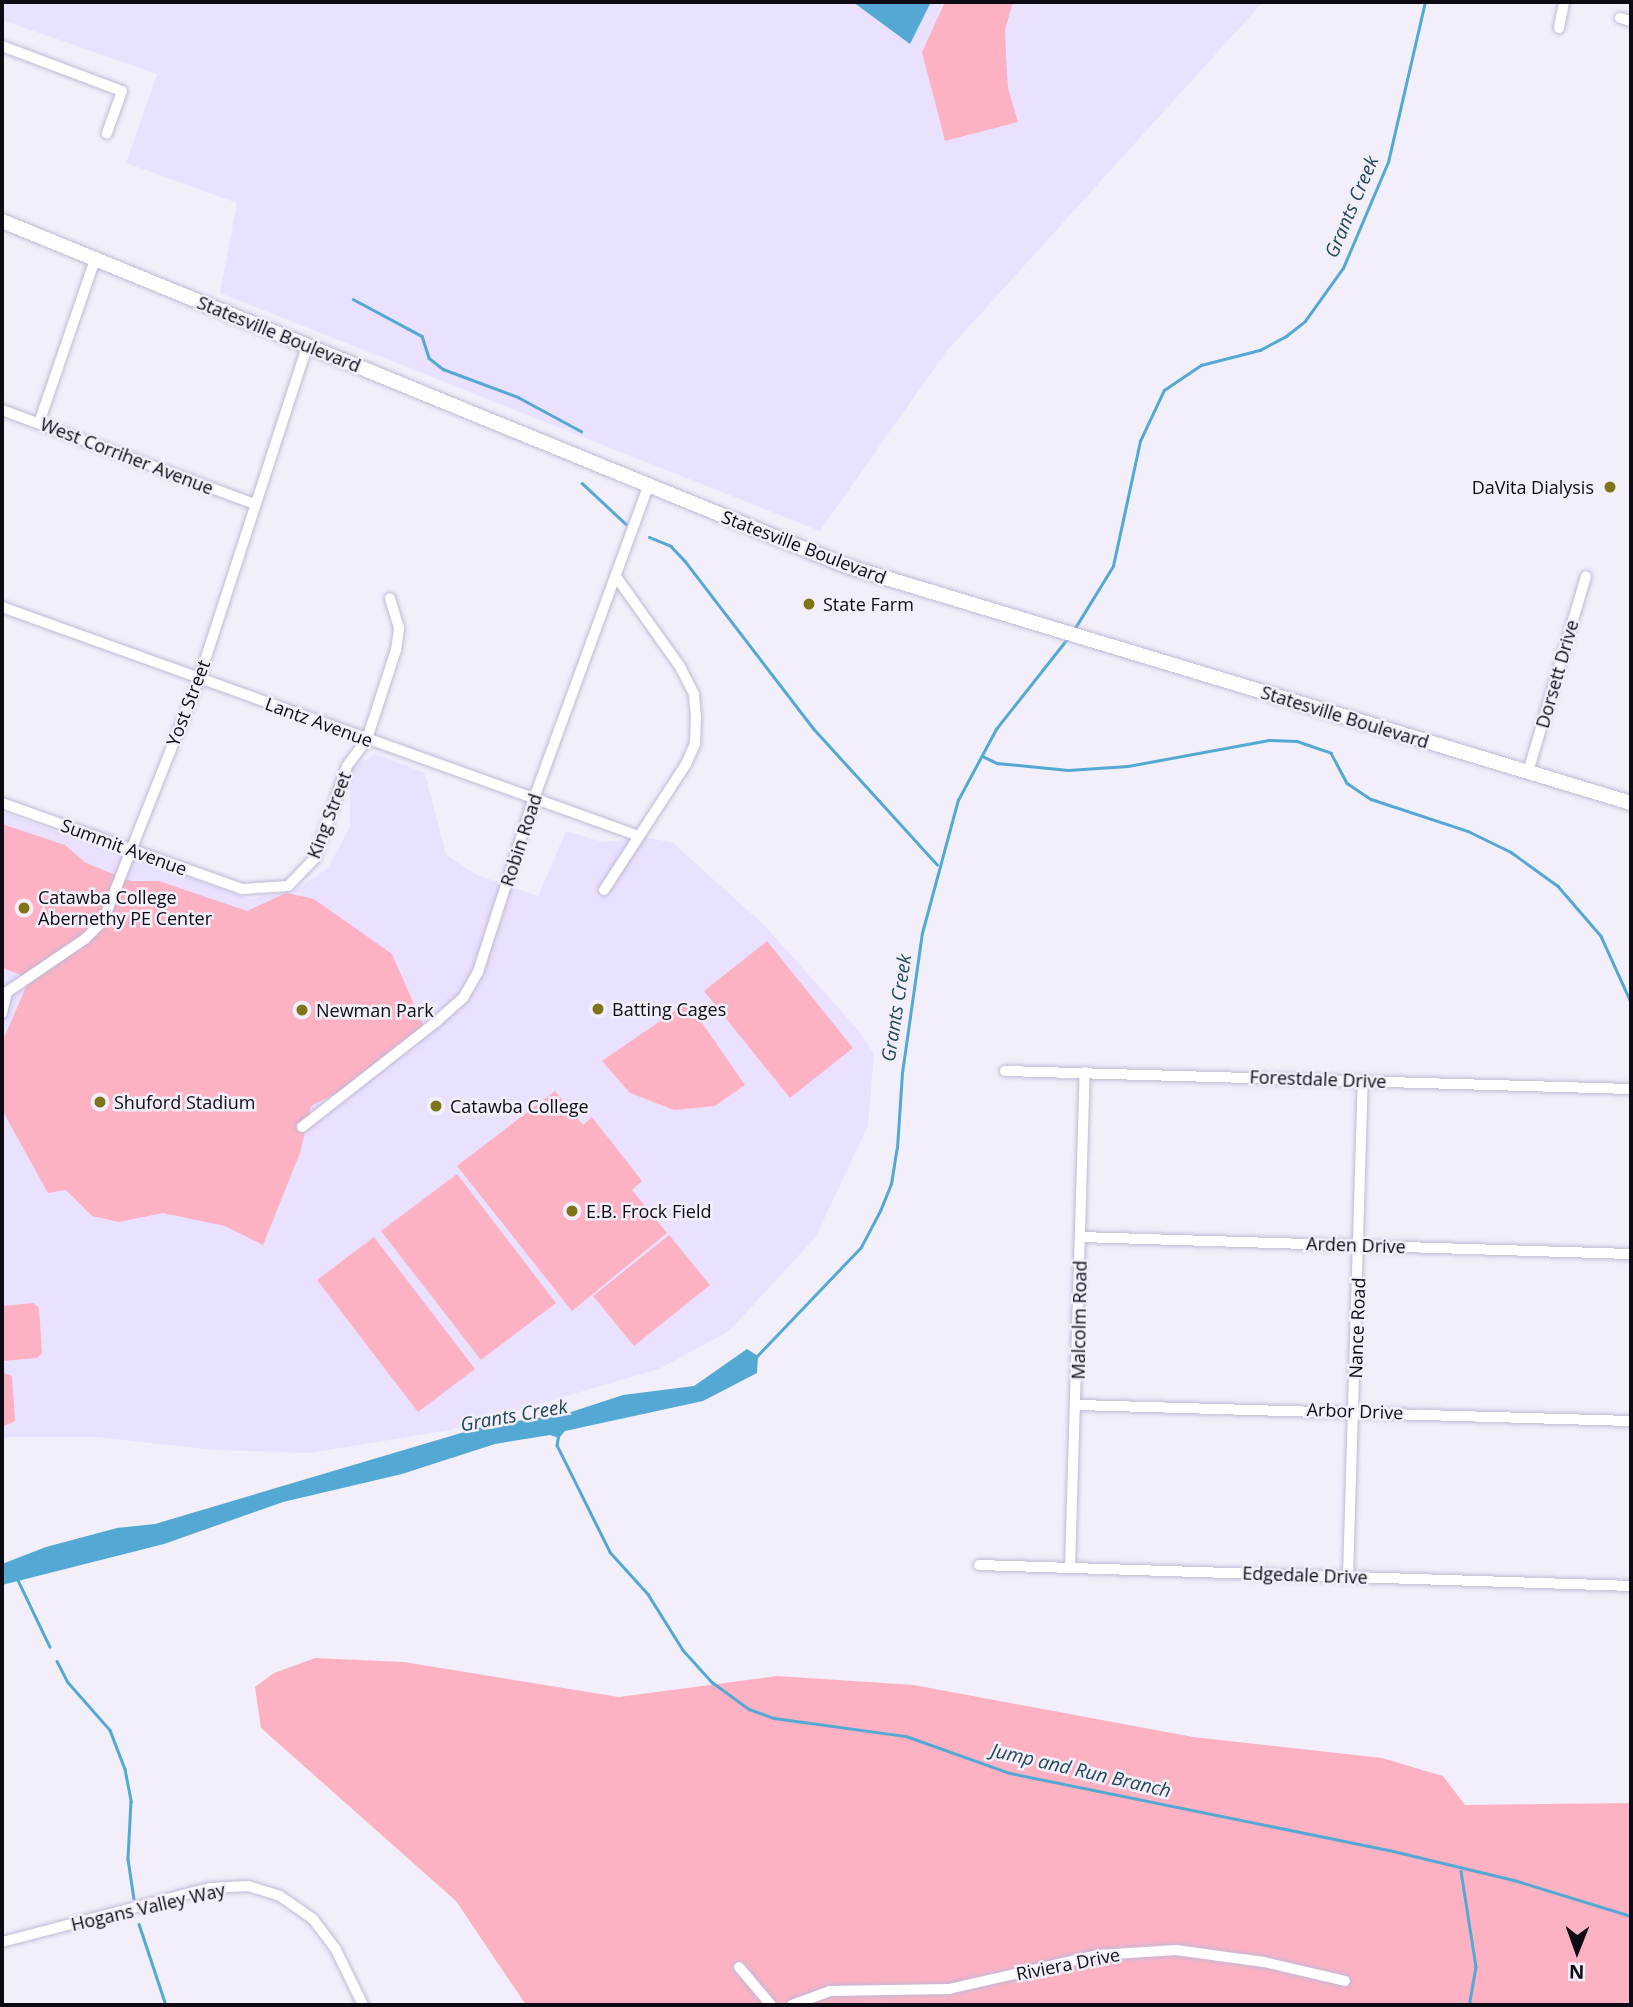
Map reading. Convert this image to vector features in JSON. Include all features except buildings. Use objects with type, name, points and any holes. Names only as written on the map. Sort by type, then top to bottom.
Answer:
[{"type":"main road","name":"Statesville Boulevard","points":[[2,221],[846,566],[1050,631],[1631,803]]},
{"type":"street","points":[[1559,28],[1564,2]]},
{"type":"street","points":[[2,46],[122,91],[107,133]]},
{"type":"street","points":[[40,423],[95,259]]},
{"type":"street","name":"Yost Street","points":[[2,1013],[7,992],[99,928],[199,679],[252,503],[307,346]]},
{"type":"street","name":"West Corriher Avenue","points":[[2,411],[252,503]]},
{"type":"street","name":"Robin Road","points":[[302,1127],[463,998],[478,972],[533,800],[617,578],[648,487]]},
{"type":"street","name":"Dorsett Drive","points":[[1528,772],[1586,576]]},
{"type":"street","points":[[604,890],[636,835],[686,764],[695,744],[694,694],[681,668],[617,578]]},
{"type":"street","name":"King Street","points":[[288,886],[315,858],[347,766],[366,739],[396,650],[400,628],[390,598]]},
{"type":"street","name":"Lantz Avenue","points":[[2,607],[636,835]]},
{"type":"street","name":"Summit Avenue","points":[[2,803],[242,889],[288,886]]},
{"type":"street","name":"Forestdale Drive","points":[[1006,1071],[1631,1089]]},
{"type":"street","name":"Malcolm Road","points":[[1070,1567],[1078,1405],[1085,1072]]},
{"type":"street","name":"Nance Road","points":[[1348,1577],[1363,1080]]},
{"type":"street","name":"Arden Drive","points":[[1080,1237],[1631,1254]]},
{"type":"street","name":"Arbor Drive","points":[[1078,1405],[1631,1420]]},
{"type":"street","name":"Edgedale Drive","points":[[979,1565],[1631,1586]]},
{"type":"street","name":"Hogans Valley Way","points":[[2,1942],[210,1888],[247,1886],[281,1896],[313,1919],[335,1948],[363,2005]]},
{"type":"street","name":"Riviera Drive","points":[[792,2005],[830,1991],[949,1989],[1098,1955],[1176,1950],[1264,1962],[1345,1981]]},
{"type":"street","points":[[739,1967],[772,2005]]},
{"type":"shaded area","points":[[2,2],[1263,2],[945,353],[820,531],[220,293],[237,203],[126,163],[157,74],[2,20]]},
{"type":"shaded area","points":[[945,2],[1013,2],[1005,30],[1006,56],[1008,88],[1018,122],[945,141],[922,52]]},
{"type":"shaded area","name":"Catawba College","points":[[375,754],[425,773],[446,855],[477,875],[538,896],[566,831],[603,842],[651,838],[673,843],[764,925],[859,1031],[874,1054],[868,1126],[815,1238],[729,1331],[659,1369],[450,1430],[310,1453],[216,1450],[96,1437],[2,1437],[2,812],[250,899],[295,890],[328,868],[350,827],[350,769]]},
{"type":"shaded area","points":[[2,824],[65,845],[86,863],[131,881],[159,881],[247,911],[286,893],[314,899],[392,954],[425,1029],[370,1076],[311,1106],[300,1153],[263,1245],[225,1226],[163,1213],[119,1222],[92,1216],[66,1190],[48,1193],[2,1110],[3,1040],[30,978],[2,968]]},
{"type":"shaded area","points":[[767,941],[853,1048],[790,1098],[704,991]]},
{"type":"shaded area","points":[[682,1006],[691,1007],[745,1085],[715,1106],[674,1110],[630,1093],[602,1061]]},
{"type":"shaded area","name":"E.B. Frock Field","points":[[555,1091],[583,1125],[592,1117],[642,1181],[632,1190],[667,1233],[572,1311],[457,1166]]},
{"type":"shaded area","points":[[457,1174],[556,1303],[481,1360],[381,1231]]},
{"type":"shaded area","points":[[669,1235],[710,1285],[634,1346],[593,1296]]},
{"type":"shaded area","points":[[374,1237],[475,1369],[418,1412],[317,1280]]},
{"type":"shaded area","points":[[33,1303],[39,1308],[42,1353],[37,1358],[2,1361],[2,1306]]},
{"type":"shaded area","points":[[2,1372],[12,1376],[15,1421],[2,1427]]},
{"type":"shaded area","points":[[315,1658],[404,1662],[619,1697],[777,1676],[914,1685],[1193,1737],[1382,1758],[1443,1776],[1465,1805],[1631,1803],[1631,2005],[526,2005],[456,1901],[261,1728],[255,1687],[274,1673]]},
{"type":"water","points":[[853,2],[931,2],[910,44]]},
{"type":"water","points":[[747,1349],[758,1356],[757,1373],[703,1401],[565,1431],[559,1438],[550,1435],[495,1444],[402,1474],[283,1502],[164,1544],[2,1585],[2,1564],[46,1547],[117,1528],[155,1524],[488,1425],[565,1414],[623,1395],[694,1386]]},
{"type":"waterway","name":"Grants Creek","points":[[1075,628],[1113,566],[1140,441],[1164,390],[1201,365],[1260,350],[1286,336],[1305,321],[1343,268],[1388,162],[1425,2]]},
{"type":"waterway","points":[[353,299],[422,336],[429,358],[443,369],[518,397],[581,431]]},
{"type":"waterway","points":[[582,483],[626,524]]},
{"type":"waterway","points":[[649,537],[671,546],[685,561],[814,729],[937,864]]},
{"type":"waterway","name":"Grants Creek","points":[[756,1357],[861,1247],[880,1211],[891,1184],[897,1148],[902,1073],[922,933],[958,800],[996,729],[1067,639]]},
{"type":"waterway","points":[[982,756],[997,763],[1068,770],[1128,766],[1269,740],[1297,741],[1331,753],[1347,783],[1371,799],[1468,831],[1511,852],[1558,886],[1601,936],[1631,1002]]},
{"type":"waterway","name":"Jump and Run Branch","points":[[559,1434],[557,1445],[610,1552],[648,1594],[683,1650],[712,1682],[749,1709],[774,1718],[906,1736],[1010,1773],[1389,1850],[1514,1880],[1631,1916]]},
{"type":"waterway","points":[[17,1578],[50,1647]]},
{"type":"waterway","points":[[57,1661],[67,1681],[110,1730],[125,1769],[131,1801],[128,1859],[134,1899]]},
{"type":"waterway","points":[[1461,1871],[1476,1967],[1469,2005]]},
{"type":"waterway","points":[[139,1924],[166,2005]]},
{"type":"place","name":"DaVita Dialysis","points":[[1610,487]]},
{"type":"place","name":"State Farm","points":[[809,604]]},
{"type":"place","name":"Catawba College Abernethy PE Center","points":[[24,908]]},
{"type":"place","name":"Batting Cages","points":[[598,1009]]},
{"type":"place","name":"Newman Park","points":[[302,1010]]},
{"type":"place","name":"Shuford Stadium","points":[[100,1102]]},
{"type":"place","name":"Catawba College","points":[[436,1106]]},
{"type":"place","name":"E.B. Frock Field","points":[[572,1211]]}]
